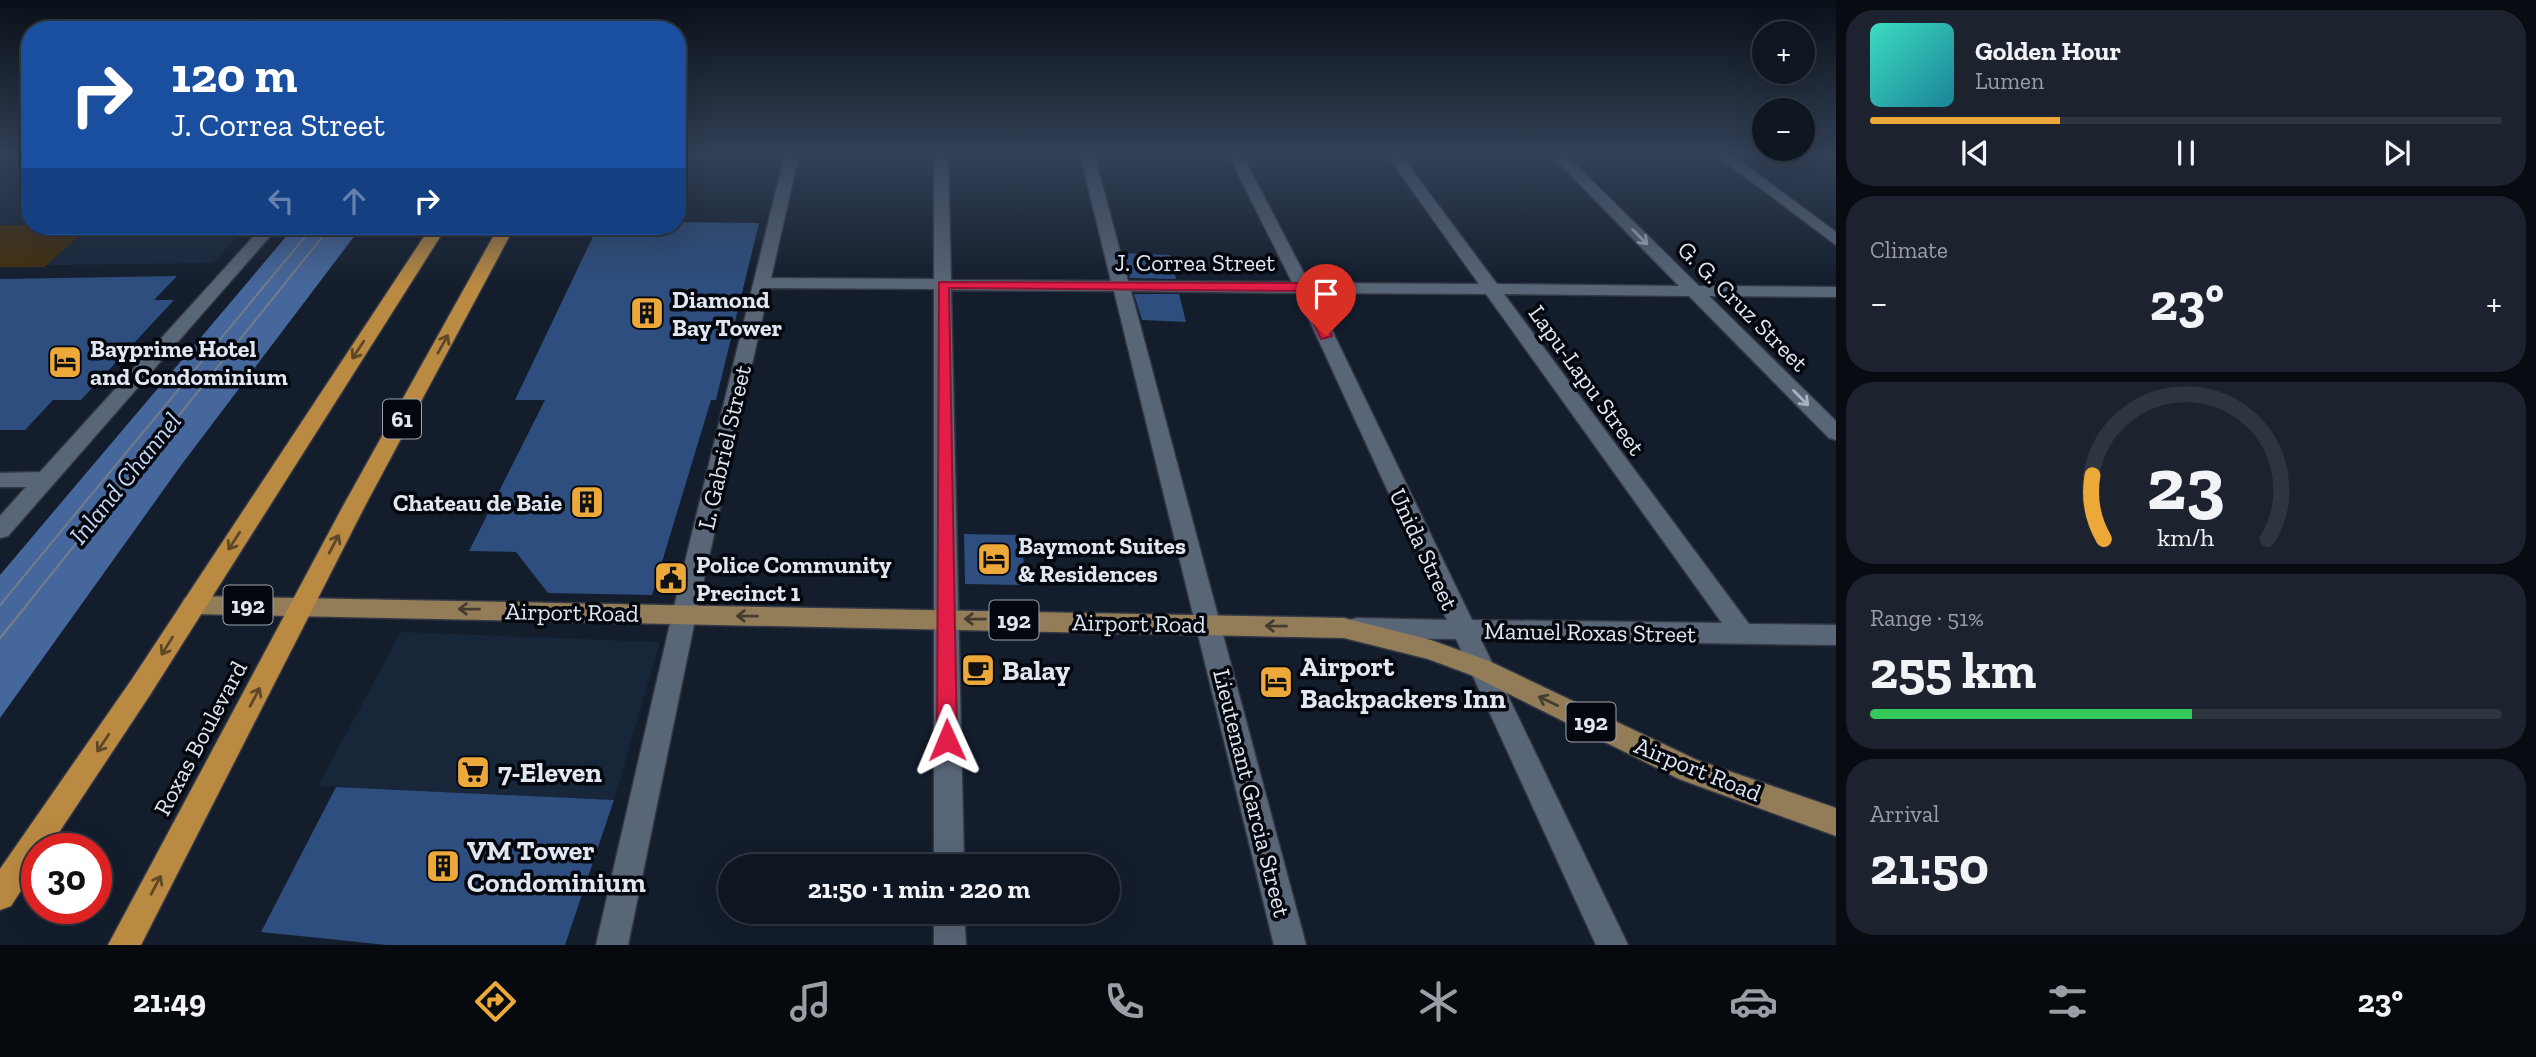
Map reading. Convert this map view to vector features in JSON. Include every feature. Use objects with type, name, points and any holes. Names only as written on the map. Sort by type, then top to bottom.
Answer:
[{"type":"highway","points":[[0,895],[193,605],[433,235]]},
{"type":"highway","name":"Roxas Boulevard","points":[[124,945],[303,605],[503,235]]},
{"type":"main road","name":"Airport Road","points":[[193,605],[303,605],[1344,628],[1431,650],[1480,668],[1689,770],[1836,822]]},
{"type":"street","name":"L. Gabriel Street","points":[[612,945],[684,615],[782,198]]},
{"type":"street","points":[[942,198],[949,854]]},
{"type":"street","name":"Lieutenant Garcia Street","points":[[1098,198],[1210,624],[1290,945]]},
{"type":"street","name":"Unida Street","points":[[1258,198],[1303,287],[1461,629],[1612,945]]},
{"type":"street","name":"Lapu-Lapu Street","points":[[1424,198],[1743,634]]},
{"type":"street","name":"G. G. Cruz Street","points":[[1601,198],[1836,433]]},
{"type":"street","points":[[1780,198],[1836,240]]},
{"type":"street","points":[[0,530],[263,235]]},
{"type":"street","name":"J. Correa Street","points":[[763,283],[1836,292]]},
{"type":"street","points":[[0,480],[46,479]]},
{"type":"street","name":"Manuel Roxas Street","points":[[1344,628],[1836,635]]},
{"type":"street","points":[[950,924],[950,945]]},
{"type":"shaded area","points":[[0,198],[21,198],[21,235],[239,235],[213,263],[0,266]]},
{"type":"shaded area","points":[[0,225],[21,225],[21,235],[81,235],[44,267],[0,267]]},
{"type":"shaded area","points":[[401,632],[660,642],[614,800],[318,786]]},
{"type":"water","name":"Inland Channel","points":[[287,235],[355,235],[182,464],[0,718],[0,575]]},
{"type":"building","points":[[686,222],[759,223],[716,400],[711,400],[652,595],[548,593],[516,552],[469,551],[545,400],[515,400],[594,235],[686,235]]},
{"type":"building","points":[[1125,253],[1170,255],[1176,279],[1130,278]]},
{"type":"building","name":"Bayprime Hotel and Condominium","points":[[177,276],[154,300],[174,300],[81,400],[53,400],[25,430],[0,430],[0,279]]},
{"type":"building","points":[[1134,294],[1179,294],[1186,322],[1142,320]]},
{"type":"building","name":"Baymont Suites & Residences","points":[[964,534],[1022,535],[1025,585],[965,584]]},
{"type":"building","name":"VM Tower Condominium","points":[[336,787],[614,800],[565,945],[387,945],[261,932]]},
{"type":"tram line","points":[[0,605],[307,235]]},
{"type":"tram line","points":[[25,607],[324,235]]},
{"type":"tram line","points":[[0,638],[26,606]]},
{"type":"place","name":"Diamond Bay Tower","points":[[647,313]]},
{"type":"place","name":"Bayprime Hotel and Condominium","points":[[65,362]]},
{"type":"place","name":"Chateau de Baie","points":[[587,502]]},
{"type":"place","name":"Baymont Suites & Residences","points":[[994,559]]},
{"type":"place","name":"Police Community Precinct 1","points":[[671,578]]},
{"type":"place","name":"Balay","points":[[978,670]]},
{"type":"place","name":"Airport Backpackers Inn","points":[[1276,682]]},
{"type":"place","name":"7-Eleven","points":[[473,772]]},
{"type":"place","name":"VM Tower Condominium","points":[[443,866]]},
{"type":"route","points":[[947,740],[943,284],[1303,287],[1326,336]]}]
